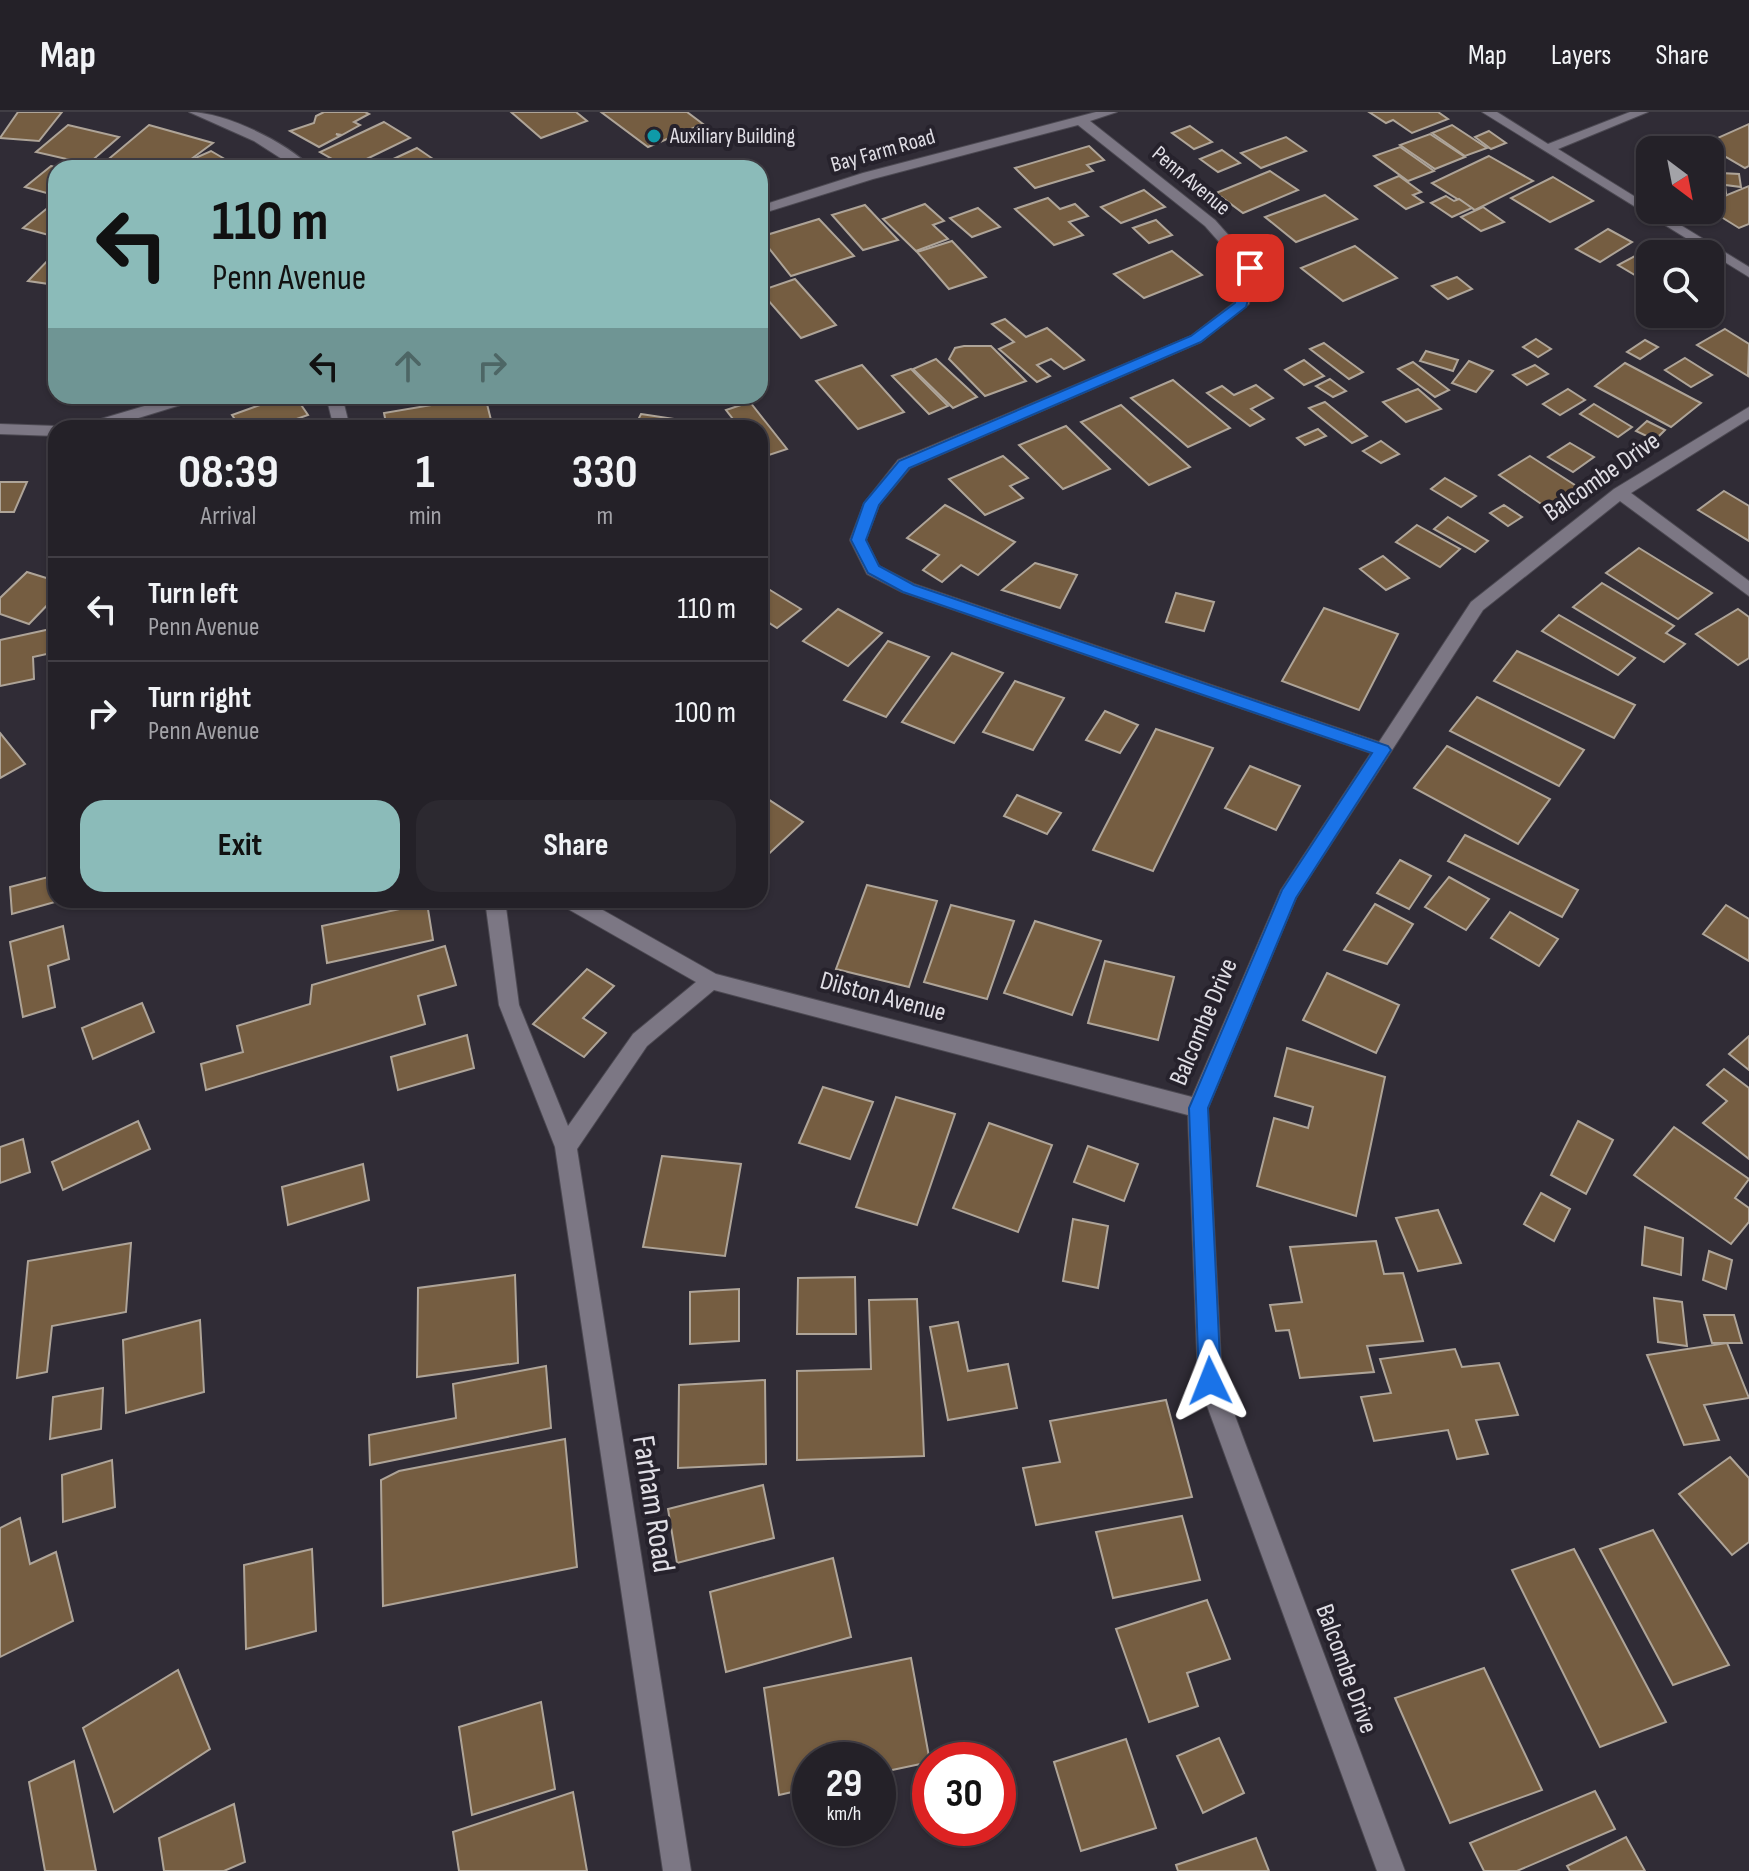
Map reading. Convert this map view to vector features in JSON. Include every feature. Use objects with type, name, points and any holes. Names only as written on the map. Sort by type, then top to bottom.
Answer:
[{"type":"street","points":[[195,112],[259,138],[293,160]]},
{"type":"street","name":"Bay Farm Road","points":[[768,207],[868,176],[1111,112]]},
{"type":"street","points":[[1488,112],[1749,273]]},
{"type":"street","points":[[1549,148],[1642,112]]},
{"type":"street","name":"Penn Avenue","points":[[1082,121],[1210,223],[1250,268],[1242,304],[1196,339],[904,464],[872,503],[858,540],[873,570],[908,588],[1383,750]]},
{"type":"street","points":[[116,420],[168,404]]},
{"type":"street","name":"Balcombe Drive","points":[[1391,1871],[1210,1381],[1198,1108],[1288,895],[1477,606],[1620,493],[1749,412]]},
{"type":"street","points":[[0,429],[48,431]]},
{"type":"street","points":[[1620,493],[1749,590]]},
{"type":"street","name":"Farham Road","points":[[496,908],[509,1005],[566,1147],[677,1871]]},
{"type":"street","name":"Dilston Avenue","points":[[582,908],[711,981],[1198,1108]]},
{"type":"street","points":[[566,1147],[640,1040],[711,981]]},
{"type":"building","points":[[18,112],[62,112],[39,141],[0,138]]},
{"type":"building","points":[[324,112],[369,114],[354,122],[360,125],[342,135],[336,134],[340,136],[319,147],[290,131],[314,123],[316,116]]},
{"type":"building","points":[[511,112],[576,112],[587,121],[541,138]]},
{"type":"building","name":"Auxiliary Building","points":[[601,112],[687,112],[703,124],[648,147]]},
{"type":"building","points":[[1369,112],[1438,112],[1448,119],[1412,133],[1393,120],[1386,123]]},
{"type":"building","points":[[384,122],[410,138],[365,160],[334,160],[320,152]]},
{"type":"building","points":[[1749,124],[1749,166],[1745,168],[1724,156],[1722,136]]},
{"type":"building","points":[[68,125],[119,137],[93,160],[71,160],[36,152]]},
{"type":"building","points":[[149,125],[213,143],[190,160],[107,160]]},
{"type":"building","points":[[1452,125],[1487,148],[1465,156],[1432,133]]},
{"type":"building","points":[[1190,126],[1212,142],[1194,149],[1172,133]]},
{"type":"building","points":[[1489,131],[1506,143],[1491,149],[1475,137]]},
{"type":"building","points":[[1430,134],[1465,157],[1435,169],[1400,145]]},
{"type":"building","points":[[1286,137],[1306,151],[1261,168],[1241,153]]},
{"type":"building","points":[[1089,146],[1104,160],[1087,165],[1093,171],[1035,188],[1015,168]]},
{"type":"building","points":[[1400,147],[1434,171],[1408,181],[1374,156]]},
{"type":"building","points":[[417,148],[435,160],[391,160]]},
{"type":"building","points":[[1222,150],[1240,163],[1218,172],[1200,159]]},
{"type":"building","points":[[211,151],[226,160],[193,160]]},
{"type":"building","points":[[1489,156],[1533,181],[1475,210],[1432,183]]},
{"type":"building","points":[[48,168],[48,193],[25,187]]},
{"type":"building","points":[[1270,171],[1298,190],[1243,213],[1216,193]]},
{"type":"building","points":[[1724,173],[1739,174],[1741,187],[1725,185],[1724,193]]},
{"type":"building","points":[[1399,176],[1421,192],[1413,195],[1423,202],[1406,209],[1375,186]]},
{"type":"building","points":[[1553,177],[1593,201],[1550,222],[1511,198]]},
{"type":"building","points":[[1749,186],[1749,224],[1739,228],[1724,219],[1724,196]]},
{"type":"building","points":[[1144,190],[1165,207],[1121,223],[1101,207]]},
{"type":"building","points":[[1325,195],[1357,219],[1296,242],[1265,217]]},
{"type":"building","points":[[1446,196],[1454,201],[1459,199],[1472,208],[1452,217],[1431,203]]},
{"type":"building","points":[[1048,198],[1060,209],[1075,204],[1088,216],[1069,222],[1083,235],[1054,245],[1015,209]]},
{"type":"building","points":[[925,204],[944,221],[933,225],[948,239],[916,251],[883,219]]},
{"type":"building","points":[[865,205],[898,240],[863,250],[832,215]]},
{"type":"building","points":[[1483,207],[1504,222],[1481,231],[1461,217]]},
{"type":"building","points":[[48,208],[48,235],[23,228]]},
{"type":"building","points":[[978,208],[1000,227],[972,237],[950,218]]},
{"type":"building","points":[[819,219],[854,256],[791,276],[768,247],[768,235]]},
{"type":"building","points":[[1156,220],[1172,235],[1149,243],[1133,228]]},
{"type":"building","points":[[1608,229],[1632,242],[1600,262],[1576,249]]},
{"type":"building","points":[[952,241],[986,277],[949,289],[917,252]]},
{"type":"building","points":[[1355,246],[1397,278],[1343,301],[1301,268]]},
{"type":"building","points":[[1172,251],[1202,275],[1144,298],[1114,274]]},
{"type":"building","points":[[1636,256],[1636,276],[1618,265]]},
{"type":"building","points":[[48,260],[48,284],[28,281]]},
{"type":"building","points":[[1457,277],[1472,289],[1448,299],[1432,286]]},
{"type":"building","points":[[795,279],[836,325],[801,338],[768,300],[768,288]]},
{"type":"building","points":[[1005,319],[1026,337],[1047,328],[1084,360],[1064,369],[1051,359],[1037,365],[1050,376],[1037,382],[999,349],[1014,342],[992,324]]},
{"type":"building","points":[[1725,329],[1749,344],[1748,376],[1697,345]]},
{"type":"building","points":[[1536,339],[1551,349],[1538,357],[1523,347]]},
{"type":"building","points":[[1645,340],[1658,347],[1640,359],[1627,352]]},
{"type":"building","points":[[1324,343],[1363,372],[1349,379],[1310,349]]},
{"type":"building","points":[[991,346],[1026,381],[985,396],[949,359],[955,348]]},
{"type":"building","points":[[1426,351],[1458,360],[1453,371],[1420,361]]},
{"type":"building","points":[[1685,358],[1712,375],[1691,387],[1665,370]]},
{"type":"building","points":[[936,359],[977,397],[953,408],[913,369]]},
{"type":"building","points":[[1304,360],[1324,376],[1304,385],[1285,370]]},
{"type":"building","points":[[1469,361],[1493,371],[1476,392],[1452,383]]},
{"type":"building","points":[[1413,362],[1449,390],[1435,397],[1398,369]]},
{"type":"building","points":[[1625,363],[1701,403],[1671,427],[1595,386]]},
{"type":"building","points":[[862,365],[904,412],[858,429],[816,381]]},
{"type":"building","points":[[1535,365],[1548,374],[1527,385],[1513,375]]},
{"type":"building","points":[[911,369],[948,406],[929,414],[892,376]]},
{"type":"building","points":[[1330,379],[1346,391],[1333,397],[1316,386]]},
{"type":"building","points":[[1173,380],[1230,428],[1188,447],[1131,398]]},
{"type":"building","points":[[1256,385],[1273,398],[1251,409],[1264,419],[1250,426],[1207,393],[1222,386],[1234,395]]},
{"type":"building","points":[[1418,389],[1441,409],[1406,422],[1383,402]]},
{"type":"building","points":[[1568,389],[1585,400],[1560,415],[1543,404]]},
{"type":"building","points":[[1325,402],[1367,436],[1352,443],[1309,408]]},
{"type":"building","points":[[263,404],[300,404],[308,415],[294,420],[235,420],[232,415]]},
{"type":"building","points":[[437,404],[487,404],[491,420],[385,420],[384,413]]},
{"type":"building","points":[[752,404],[764,420],[734,420],[726,410]]},
{"type":"building","points":[[1594,404],[1632,427],[1618,437],[1580,414]]},
{"type":"building","points":[[1121,405],[1190,467],[1149,485],[1081,422]]},
{"type":"building","points":[[641,414],[681,420],[638,420]]},
{"type":"building","points":[[1647,421],[1665,430],[1655,440],[1636,431]]},
{"type":"building","points":[[768,425],[787,449],[768,455]]},
{"type":"building","points":[[1066,426],[1110,469],[1063,489],[1019,445]]},
{"type":"building","points":[[1318,429],[1326,436],[1305,445],[1297,438]]},
{"type":"building","points":[[1381,441],[1399,454],[1381,463],[1363,451]]},
{"type":"building","points":[[1570,443],[1594,457],[1573,472],[1548,457]]},
{"type":"building","points":[[1003,456],[1028,478],[1010,486],[1023,498],[985,515],[949,479]]},
{"type":"building","points":[[1530,456],[1581,489],[1550,510],[1499,475]]},
{"type":"building","points":[[1445,478],[1476,496],[1461,507],[1431,489]]},
{"type":"building","points":[[0,482],[27,482],[14,512],[0,512]]},
{"type":"building","points":[[1724,491],[1749,506],[1749,541],[1698,510]]},
{"type":"building","points":[[945,505],[1015,542],[978,575],[961,565],[942,582],[923,570],[939,555],[907,538]]},
{"type":"building","points":[[1504,505],[1522,517],[1508,526],[1490,513]]},
{"type":"building","points":[[1448,517],[1488,541],[1475,552],[1434,529]]},
{"type":"building","points":[[1417,525],[1460,549],[1440,567],[1396,542]]},
{"type":"building","points":[[1639,548],[1712,593],[1678,619],[1606,573]]},
{"type":"building","points":[[1383,556],[1409,578],[1386,590],[1360,569]]},
{"type":"building","points":[[1035,563],[1077,575],[1060,608],[1002,590]]},
{"type":"building","points":[[27,572],[48,579],[48,604],[29,624],[0,614],[0,598]]},
{"type":"building","points":[[1602,583],[1674,626],[1666,633],[1685,644],[1664,662],[1573,607]]},
{"type":"building","points":[[770,590],[801,609],[777,628],[768,622]]},
{"type":"building","points":[[1176,593],[1214,602],[1204,631],[1166,622]]},
{"type":"building","points":[[1324,608],[1398,634],[1359,710],[1282,681]]},
{"type":"building","points":[[838,609],[882,633],[848,666],[803,641]]},
{"type":"building","points":[[1738,609],[1749,617],[1749,658],[1738,665],[1696,634]]},
{"type":"building","points":[[1559,615],[1635,658],[1618,675],[1542,631]]},
{"type":"building","points":[[48,630],[48,654],[33,657],[34,679],[0,686],[0,640]]},
{"type":"building","points":[[888,641],[929,657],[886,717],[844,700]]},
{"type":"building","points":[[1517,651],[1635,705],[1614,738],[1494,681]]},
{"type":"building","points":[[952,653],[1003,673],[954,743],[902,722]]},
{"type":"building","points":[[1015,681],[1064,698],[1033,750],[983,732]]},
{"type":"building","points":[[1477,697],[1584,750],[1559,786],[1450,731]]},
{"type":"building","points":[[1105,711],[1138,725],[1120,753],[1086,740]]},
{"type":"building","points":[[1156,729],[1213,748],[1153,871],[1093,850]]},
{"type":"building","points":[[0,733],[25,764],[0,778]]},
{"type":"building","points":[[1447,746],[1550,799],[1518,844],[1414,788]]},
{"type":"building","points":[[1250,766],[1300,786],[1276,830],[1225,808]]},
{"type":"building","points":[[1017,795],[1061,813],[1047,834],[1004,816]]},
{"type":"building","points":[[768,799],[803,822],[768,855]]},
{"type":"building","points":[[1465,835],[1578,890],[1562,917],[1448,861]]},
{"type":"building","points":[[1400,860],[1431,876],[1409,909],[1377,893]]},
{"type":"building","points":[[48,877],[48,904],[12,914],[10,887]]},
{"type":"building","points":[[1449,877],[1489,899],[1466,930],[1425,907]]},
{"type":"building","points":[[867,885],[937,901],[909,987],[836,969]]},
{"type":"building","points":[[1375,904],[1413,924],[1387,964],[1344,950]]},
{"type":"building","points":[[951,905],[1014,921],[987,999],[924,982]]},
{"type":"building","points":[[1726,905],[1749,919],[1749,961],[1703,934]]},
{"type":"building","points":[[404,908],[428,908],[433,940],[327,963],[322,926]]},
{"type":"building","points":[[1510,912],[1558,939],[1539,966],[1491,938]]},
{"type":"building","points":[[1035,921],[1101,941],[1072,1015],[1004,993]]},
{"type":"building","points":[[63,926],[69,959],[48,966],[55,1007],[23,1017],[10,942]]},
{"type":"building","points":[[445,946],[456,985],[418,996],[425,1024],[206,1090],[201,1064],[243,1052],[237,1026],[310,1004],[312,985]]},
{"type":"building","points":[[1105,961],[1174,977],[1158,1040],[1088,1023]]},
{"type":"building","points":[[587,969],[614,986],[583,1018],[606,1033],[584,1057],[533,1024]]},
{"type":"building","points":[[1327,973],[1399,1005],[1376,1053],[1303,1020]]},
{"type":"building","points":[[142,1003],[154,1032],[93,1059],[82,1028]]},
{"type":"building","points":[[467,1035],[474,1068],[398,1090],[391,1057]]},
{"type":"building","points":[[1749,1036],[1749,1070],[1729,1054]]},
{"type":"building","points":[[1287,1048],[1385,1077],[1356,1216],[1257,1186],[1274,1118],[1308,1128],[1313,1107],[1275,1096]]},
{"type":"building","points":[[1724,1069],[1749,1088],[1749,1159],[1703,1123],[1727,1101],[1707,1085]]},
{"type":"building","points":[[823,1087],[873,1102],[850,1159],[799,1143]]},
{"type":"building","points":[[896,1097],[955,1114],[917,1225],[856,1207]]},
{"type":"building","points":[[138,1121],[150,1149],[63,1190],[52,1162]]},
{"type":"building","points":[[1578,1121],[1613,1140],[1586,1194],[1551,1175]]},
{"type":"building","points":[[989,1123],[1052,1145],[1018,1232],[953,1208]]},
{"type":"building","points":[[1674,1127],[1749,1179],[1735,1198],[1749,1208],[1749,1222],[1731,1244],[1634,1175]]},
{"type":"building","points":[[23,1139],[30,1172],[0,1183],[0,1147]]},
{"type":"building","points":[[1088,1146],[1138,1164],[1124,1201],[1074,1182]]},
{"type":"building","points":[[662,1156],[741,1164],[725,1256],[643,1247]]},
{"type":"building","points":[[363,1164],[369,1200],[288,1225],[282,1187]]},
{"type":"building","points":[[1541,1193],[1570,1209],[1554,1241],[1524,1224]]},
{"type":"building","points":[[1438,1210],[1461,1263],[1418,1271],[1396,1218]]},
{"type":"building","points":[[1073,1219],[1108,1226],[1098,1288],[1063,1281]]},
{"type":"building","points":[[1645,1227],[1683,1238],[1681,1275],[1642,1265]]},
{"type":"building","points":[[1376,1241],[1384,1274],[1403,1273],[1423,1341],[1367,1346],[1374,1372],[1300,1378],[1289,1330],[1276,1331],[1270,1305],[1302,1302],[1290,1247]]},
{"type":"building","points":[[131,1243],[126,1312],[52,1326],[47,1372],[17,1378],[28,1261]]},
{"type":"building","points":[[1709,1251],[1732,1260],[1726,1289],[1703,1280]]},
{"type":"building","points":[[515,1275],[518,1363],[417,1377],[418,1288]]},
{"type":"building","points":[[855,1277],[856,1334],[797,1334],[798,1278]]},
{"type":"building","points":[[739,1289],[739,1341],[690,1344],[690,1292]]},
{"type":"building","points":[[1654,1298],[1682,1302],[1687,1346],[1658,1342]]},
{"type":"building","points":[[917,1299],[924,1456],[797,1460],[797,1371],[871,1369],[869,1300]]},
{"type":"building","points":[[1704,1315],[1734,1315],[1742,1343],[1712,1343]]},
{"type":"building","points":[[200,1320],[204,1392],[126,1413],[123,1340]]},
{"type":"building","points":[[958,1322],[968,1371],[1008,1364],[1017,1408],[948,1420],[930,1327]]},
{"type":"building","points":[[1727,1343],[1749,1398],[1704,1405],[1719,1440],[1684,1445],[1647,1355]]},
{"type":"building","points":[[1455,1349],[1462,1367],[1499,1363],[1518,1415],[1476,1420],[1488,1454],[1457,1459],[1448,1430],[1374,1441],[1361,1397],[1391,1393],[1380,1359]]},
{"type":"building","points":[[546,1366],[551,1428],[370,1465],[369,1435],[456,1418],[453,1384]]},
{"type":"building","points":[[765,1380],[766,1464],[678,1468],[679,1385]]},
{"type":"building","points":[[103,1388],[101,1429],[50,1439],[53,1397]]},
{"type":"building","points":[[1166,1400],[1192,1497],[1036,1525],[1023,1468],[1060,1462],[1050,1421]]},
{"type":"building","points":[[565,1439],[577,1567],[383,1606],[381,1480],[399,1471]]},
{"type":"building","points":[[1730,1457],[1749,1478],[1749,1542],[1732,1555],[1679,1494]]},
{"type":"building","points":[[112,1460],[115,1507],[63,1522],[62,1475]]},
{"type":"building","points":[[763,1485],[774,1538],[677,1563],[668,1509]]},
{"type":"building","points":[[1182,1516],[1200,1580],[1113,1598],[1096,1532]]},
{"type":"building","points":[[20,1518],[30,1564],[56,1552],[73,1621],[0,1657],[0,1528]]},
{"type":"building","points":[[1653,1530],[1729,1665],[1673,1685],[1600,1549]]},
{"type":"building","points":[[312,1549],[316,1631],[246,1649],[244,1565]]},
{"type":"building","points":[[1574,1549],[1666,1722],[1600,1747],[1512,1570]]},
{"type":"building","points":[[833,1558],[851,1637],[726,1672],[710,1592]]},
{"type":"building","points":[[1207,1600],[1230,1659],[1187,1673],[1198,1706],[1149,1722],[1116,1629]]},
{"type":"building","points":[[911,1658],[926,1742],[912,1742],[912,1766],[896,1769],[896,1742],[792,1742],[792,1792],[779,1795],[764,1688]]},
{"type":"building","points":[[1484,1668],[1542,1790],[1450,1823],[1395,1698]]},
{"type":"building","points":[[178,1670],[210,1749],[114,1812],[83,1728]]},
{"type":"building","points":[[541,1702],[555,1789],[472,1815],[459,1727]]},
{"type":"building","points":[[1219,1738],[1244,1793],[1203,1813],[1177,1756]]},
{"type":"building","points":[[1126,1739],[1156,1828],[1081,1851],[1054,1762]]},
{"type":"building","points":[[74,1761],[96,1871],[45,1871],[29,1782]]},
{"type":"building","points":[[1595,1791],[1615,1829],[1517,1871],[1484,1871],[1470,1843]]},
{"type":"building","points":[[573,1792],[587,1871],[459,1871],[453,1832]]},
{"type":"building","points":[[234,1804],[245,1862],[224,1871],[164,1871],[159,1838]]},
{"type":"building","points":[[1626,1837],[1645,1871],[1570,1871],[1567,1866]]},
{"type":"building","points":[[1256,1838],[1269,1871],[1178,1871],[1176,1865]]},
{"type":"place","name":"Auxiliary Building","points":[[654,136]]},
{"type":"route","points":[[1210,1381],[1198,1108],[1288,895],[1383,750],[908,588],[873,570],[858,540],[872,503],[904,464],[1196,339],[1242,304],[1250,268]]}]
